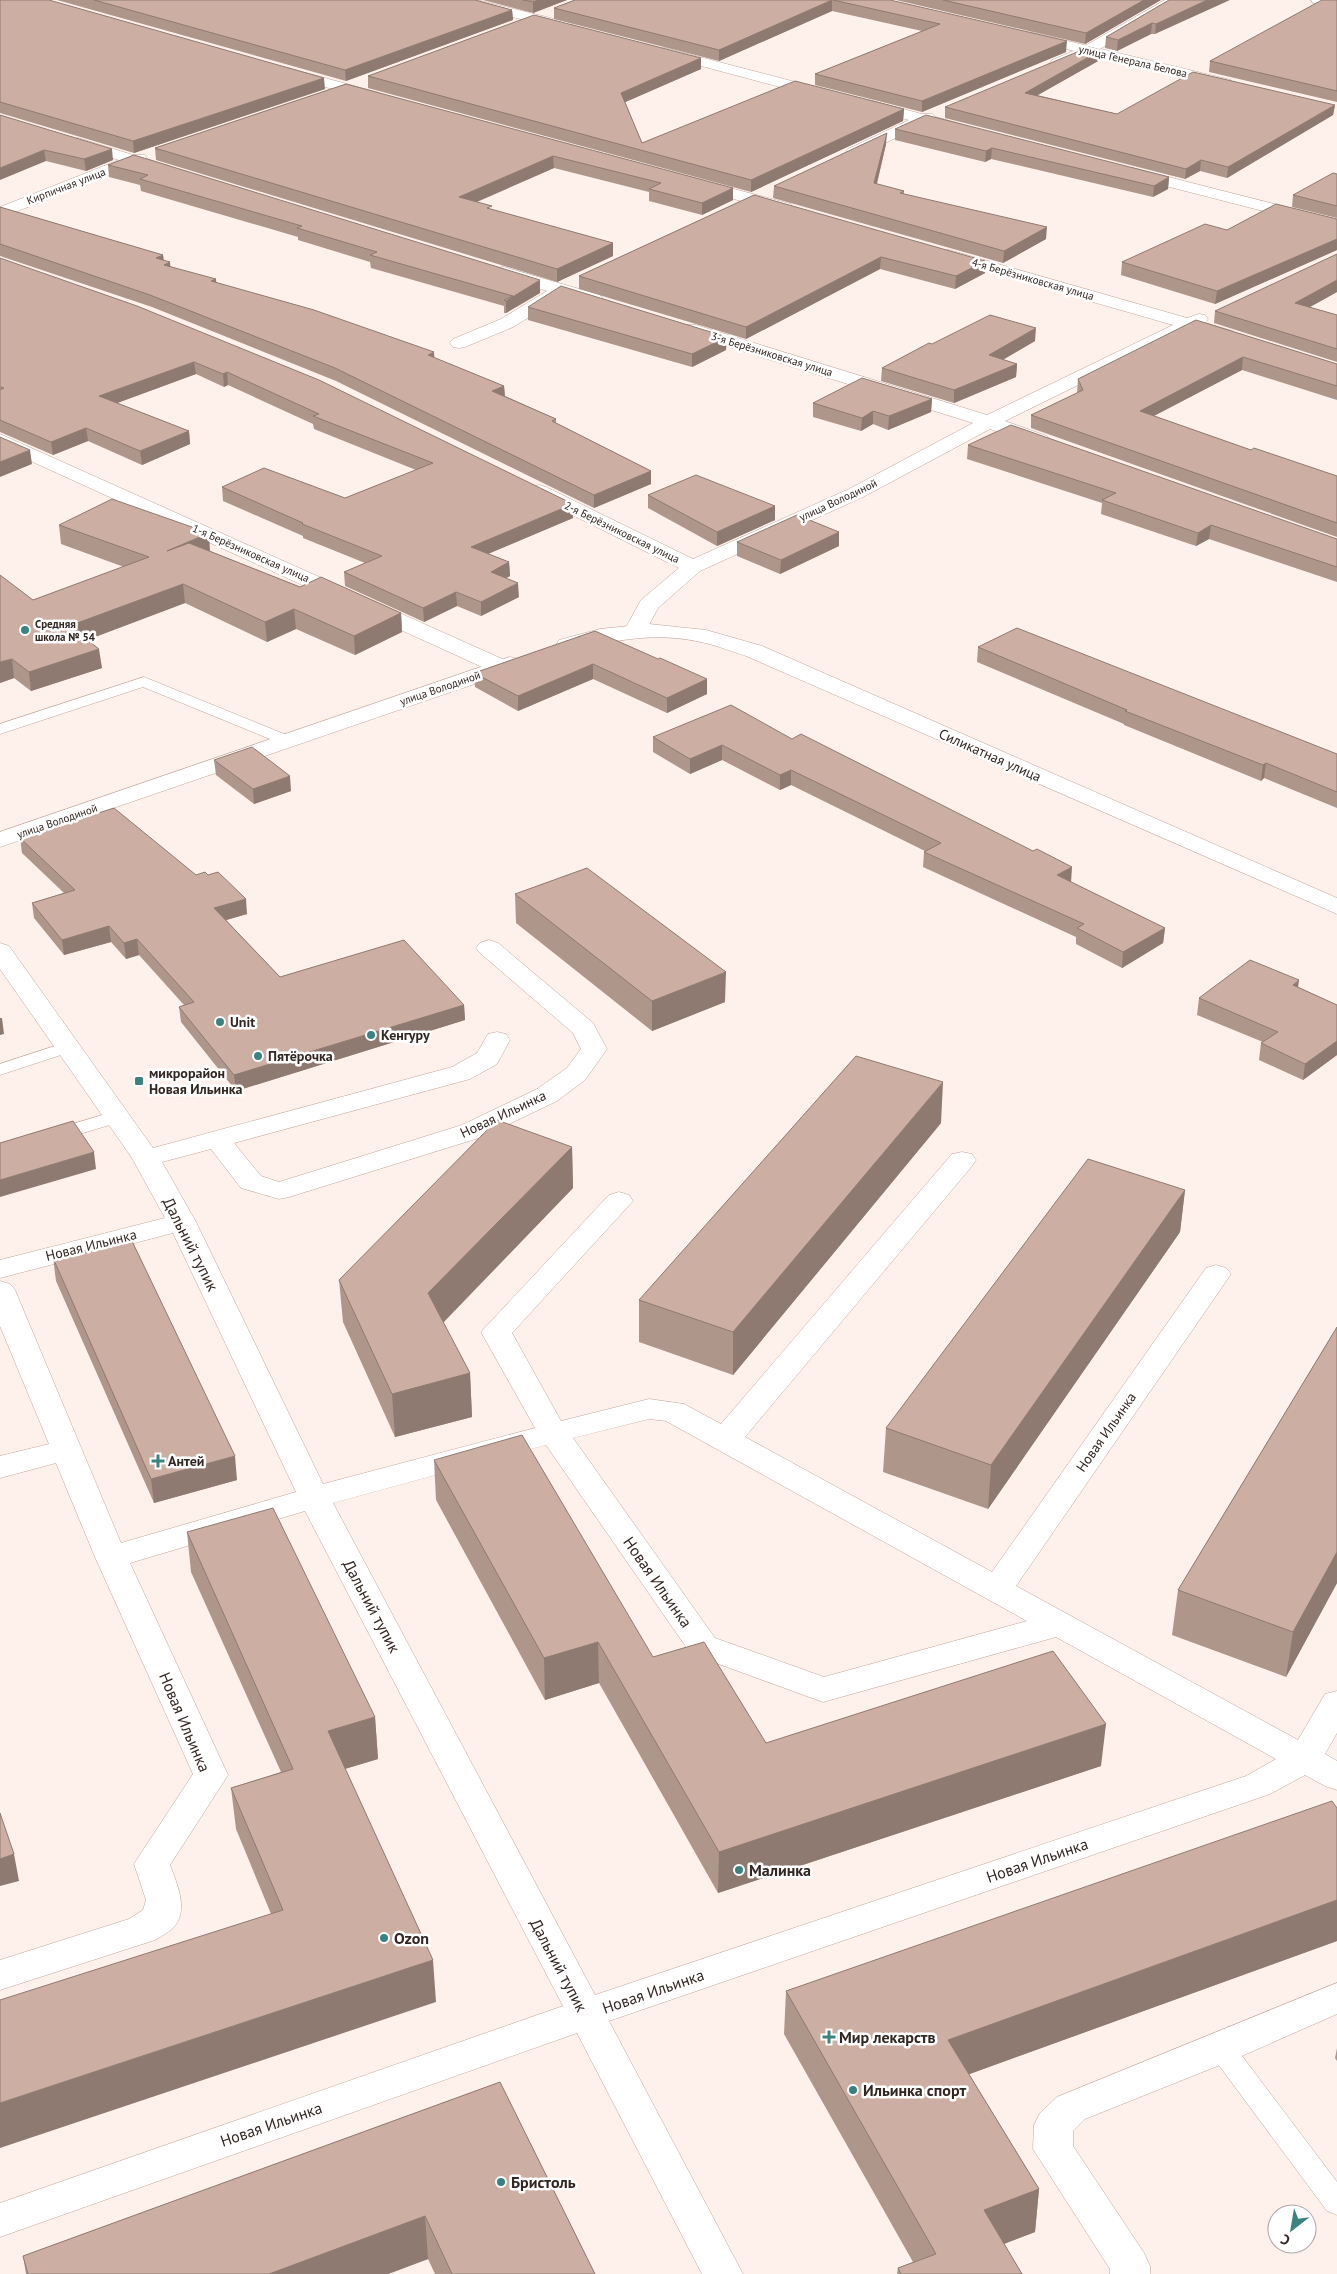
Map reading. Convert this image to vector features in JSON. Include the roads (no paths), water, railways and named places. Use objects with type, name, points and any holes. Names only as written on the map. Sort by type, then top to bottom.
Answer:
[{"type":"street","points":[[459,0],[582,31]]},
{"type":"street","points":[[1041,70],[1088,50],[1175,0]]},
{"type":"street","points":[[1318,0],[1337,4]]},
{"type":"street","points":[[508,28],[560,9]]},
{"type":"street","name":"улица Генерала Белова","points":[[1012,32],[1241,86]]},
{"type":"street","points":[[648,48],[838,97]]},
{"type":"street","points":[[270,67],[393,101]]},
{"type":"street","points":[[318,98],[372,78]]},
{"type":"street","points":[[857,102],[972,132]]},
{"type":"street","points":[[843,157],[951,108]]},
{"type":"street","points":[[57,136],[181,174]]},
{"type":"street","name":"Кирпичная улица","points":[[0,213],[161,151]]},
{"type":"street","points":[[1116,169],[1337,225]]},
{"type":"street","points":[[677,179],[800,213]]},
{"type":"street","points":[[726,212],[771,191]]},
{"type":"street","name":"4-я Берёзниковская улица","points":[[934,250],[1191,323],[1246,341]]},
{"type":"street","points":[[485,266],[609,304]]},
{"type":"street","points":[[459,343],[507,323],[561,289],[587,277]]},
{"type":"street","name":"улица Володиной","points":[[0,840],[590,637],[636,629],[649,605],[693,567],[856,493],[989,422],[1216,311]]},
{"type":"street","name":"3-я Берёзниковская улица","points":[[675,325],[989,422],[1055,445]]},
{"type":"street","name":"1-я Берёзниковская улица","points":[[0,440],[501,667]]},
{"type":"street","name":"2-я Берёзниковская улица","points":[[524,483],[693,567]]},
{"type":"street","name":"Силикатная улица","points":[[636,629],[699,635],[754,651],[1337,907]]},
{"type":"street","name":"Новая Ильинка","points":[[217,1139],[251,1182],[279,1191],[472,1131],[547,1095],[576,1074],[594,1049],[584,1029],[489,948]]},
{"type":"street","name":"Дальний тупик","points":[[0,951],[146,1158],[182,1222],[314,1497],[723,2274]]},
{"type":"street","points":[[146,1158],[461,1073],[488,1058],[497,1040]]},
{"type":"street","points":[[725,1440],[962,1160]]},
{"type":"street","name":"Новая Ильинка","points":[[619,1201],[496,1332],[553,1433],[704,1646],[823,1690],[1059,1624]]},
{"type":"street","name":"Новая Ильинка","points":[[0,1268],[182,1222]]},
{"type":"street","name":"Новая Ильинка","points":[[996,1589],[1216,1274]]},
{"type":"street","name":"Новая Ильинка","points":[[0,1290],[111,1557],[211,1774],[152,1864],[164,1900],[160,1918],[142,1930],[0,1975]]},
{"type":"street","points":[[111,1557],[314,1497],[553,1433],[649,1409],[674,1411],[1337,1777]]},
{"type":"street","points":[[0,1467],[67,1450]]},
{"type":"street","points":[[1305,1759],[1337,1703]]},
{"type":"street","name":"Новая Ильинка","points":[[0,2220],[585,2014],[1258,1785],[1305,1759]]},
{"type":"street","points":[[1130,2274],[1130,2266],[1053,2149],[1054,2125],[1072,2108],[1221,2048],[1337,1998]]},
{"type":"lane","points":[[0,729],[144,682],[288,741]]},
{"type":"lane","points":[[0,1070],[67,1047]]},
{"type":"lane","points":[[36,1141],[116,1117]]},
{"type":"lane","points":[[1221,2048],[1337,2203]]},
{"type":"place","name":"Средняя школа № 54","points":[[25,630]]},
{"type":"place","name":"Unit","points":[[220,1022]]},
{"type":"place","name":"Кенгуру","points":[[371,1035]]},
{"type":"place","name":"Пятёрочка","points":[[258,1056]]},
{"type":"place","name":"микрорайон Новая Ильинка","points":[[139,1081]]},
{"type":"place","name":"Антей","points":[[158,1461]]},
{"type":"place","name":"Малинка","points":[[739,1870]]},
{"type":"place","name":"Ozon","points":[[384,1938]]},
{"type":"place","name":"Мир лекарств","points":[[829,2037]]},
{"type":"place","name":"Ильинка спорт","points":[[853,2090]]},
{"type":"place","name":"Бристоль","points":[[501,2182]]}]
